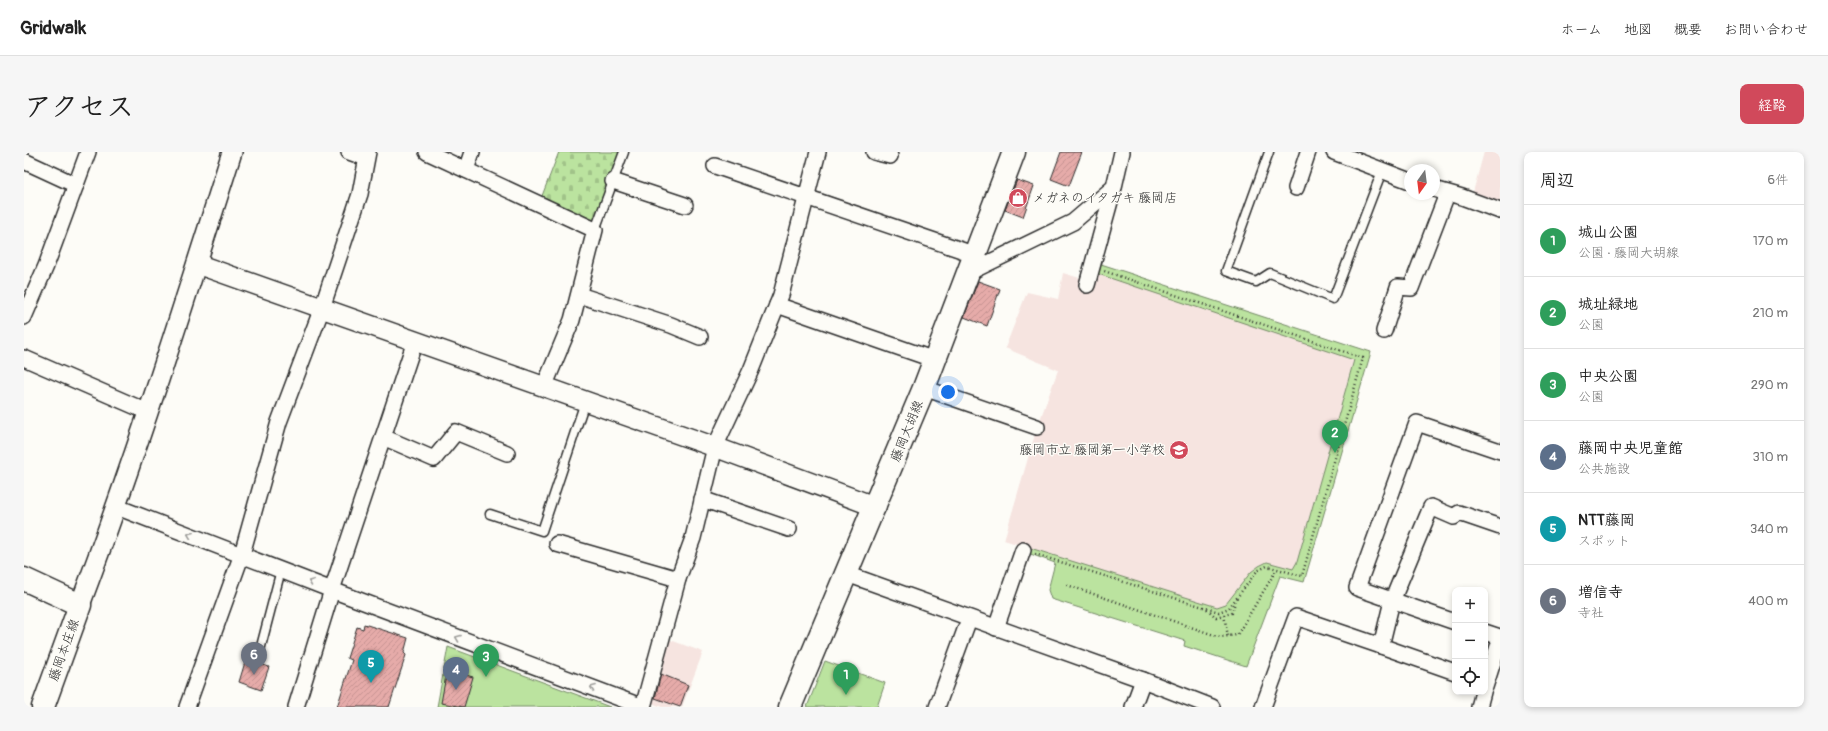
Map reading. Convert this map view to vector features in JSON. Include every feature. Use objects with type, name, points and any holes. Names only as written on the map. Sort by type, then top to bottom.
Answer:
[{"type":"main road","name":"藤岡大胡線","points":[[790,707],[876,507],[973,263],[1014,152]]},
{"type":"main road","name":"藤岡本庄線","points":[[24,579],[80,605],[43,707]]},
{"type":"street","points":[[24,317],[88,152]]},
{"type":"street","points":[[80,605],[117,507],[197,264],[232,152]]},
{"type":"street","points":[[187,707],[242,554],[279,422],[322,308],[360,194],[367,155],[349,152]]},
{"type":"street","points":[[428,152],[595,230],[572,320],[544,387]]},
{"type":"street","points":[[466,170],[472,152]]},
{"type":"street","points":[[117,507],[643,707],[678,579],[693,538],[715,447],[751,370],[777,305],[818,152]]},
{"type":"street","points":[[874,152],[890,156]]},
{"type":"street","points":[[1087,285],[1114,188],[1122,152]]},
{"type":"street","points":[[1296,188],[1308,152]]},
{"type":"street","points":[[1334,152],[1404,179]]},
{"type":"street","points":[[24,161],[76,185]]},
{"type":"street","points":[[715,166],[807,196],[973,263],[1073,222],[1114,188]]},
{"type":"street","points":[[613,181],[686,205]]},
{"type":"street","points":[[1384,331],[1398,287],[1410,288],[1441,191],[1500,211]]},
{"type":"street","points":[[197,264],[715,447],[876,507]]},
{"type":"street","points":[[579,295],[671,325],[700,337]]},
{"type":"street","points":[[777,305],[935,360]]},
{"type":"street","points":[[296,707],[332,590],[415,340]]},
{"type":"street","points":[[25,360],[148,412]]},
{"type":"street","points":[[924,388],[1037,427]]},
{"type":"street","points":[[1452,621],[1358,588],[1417,423],[1500,450]]},
{"type":"street","points":[[383,436],[434,459],[456,432],[506,453]]},
{"type":"street","points":[[702,499],[789,529]]},
{"type":"street","points":[[1381,646],[1392,601],[1431,507],[1454,517],[1459,513],[1500,527]]},
{"type":"street","points":[[557,544],[678,579]]},
{"type":"street","points":[[996,628],[1023,550]]},
{"type":"street","points":[[847,574],[969,619],[1143,680],[1212,707]]},
{"type":"street","points":[[1263,707],[1296,617],[1452,671]]},
{"type":"street","points":[[937,707],[969,619]]},
{"type":"street","points":[[1488,633],[1500,638],[1488,677]]},
{"type":"street","points":[[1133,707],[1143,680]]},
{"type":"street","points":[[1479,707],[1483,695]]},
{"type":"lane","points":[[595,230],[624,152]]},
{"type":"lane","points":[[1269,152],[1226,270],[1256,282],[1270,274],[1333,299],[1382,171]]},
{"type":"lane","points":[[490,514],[542,531],[585,402]]},
{"type":"lane","points":[[259,654],[281,570]]},
{"type":"path","points":[[1023,550],[1219,612],[1228,608],[1257,571],[1267,566],[1302,576],[1363,358],[1092,267]]},
{"type":"path","points":[[1067,586],[1220,637],[1237,635],[1278,569]]},
{"type":"path","points":[[1206,608],[1216,617],[1224,616],[1232,613],[1236,599]]},
{"type":"path","points":[[1224,616],[1228,636]]},
{"type":"shaded area","points":[[1484,152],[1500,152],[1500,205],[1472,196]]},
{"type":"shaded area","name":"藤岡市立 藤岡第一小学校","points":[[1063,273],[1093,282],[1095,273],[1354,359],[1297,562],[1293,569],[1267,562],[1259,566],[1251,572],[1226,604],[1217,607],[1004,540],[1036,431],[1058,370],[1005,348],[1027,292],[1058,299]]},
{"type":"shaded area","points":[[665,638],[703,652],[682,707],[662,707],[649,702]]},
{"type":"green space","points":[[559,152],[620,152],[594,225],[540,201]]},
{"type":"green space","points":[[1098,263],[1371,352],[1304,582],[1280,576],[1246,666],[1184,646],[1185,641],[1051,599],[1048,590],[1055,563],[1025,552],[1027,547],[1217,607],[1226,604],[1251,572],[1267,562],[1293,569],[1297,562],[1354,360],[1095,273]]},
{"type":"green space","points":[[448,647],[610,707],[437,707]]},
{"type":"green space","points":[[825,661],[885,683],[877,707],[807,707]]},
{"type":"building","points":[[1061,152],[1082,152],[1069,186],[1051,179]]},
{"type":"building","name":"メガネのイタガキ 藤岡店","points":[[1017,180],[1034,186],[1023,217],[1005,210]]},
{"type":"building","points":[[978,281],[1000,289],[987,326],[964,317]]},
{"type":"building","points":[[364,624],[408,638],[404,653],[406,655],[389,707],[337,707],[352,660],[347,658],[357,627],[363,629]]},
{"type":"building","points":[[246,659],[269,667],[261,690],[239,682]]},
{"type":"building","points":[[447,670],[473,677],[464,707],[441,703]]},
{"type":"building","points":[[661,674],[688,685],[680,707],[655,698]]},
{"type":"place","name":"メガネのイタガキ 藤岡店","points":[[1018,198]]},
{"type":"place","name":"藤岡市立 藤岡第一小学校","points":[[1179,450]]},
{"type":"place","name":"城址緑地","points":[[1335,453]]},
{"type":"place","name":"増信寺","points":[[254,675]]},
{"type":"place","name":"中央公園","points":[[486,677]]},
{"type":"place","name":"NTT藤岡","points":[[371,683]]},
{"type":"place","name":"藤岡中央児童館","points":[[456,690]]},
{"type":"place","name":"城山公園","points":[[846,695]]}]
